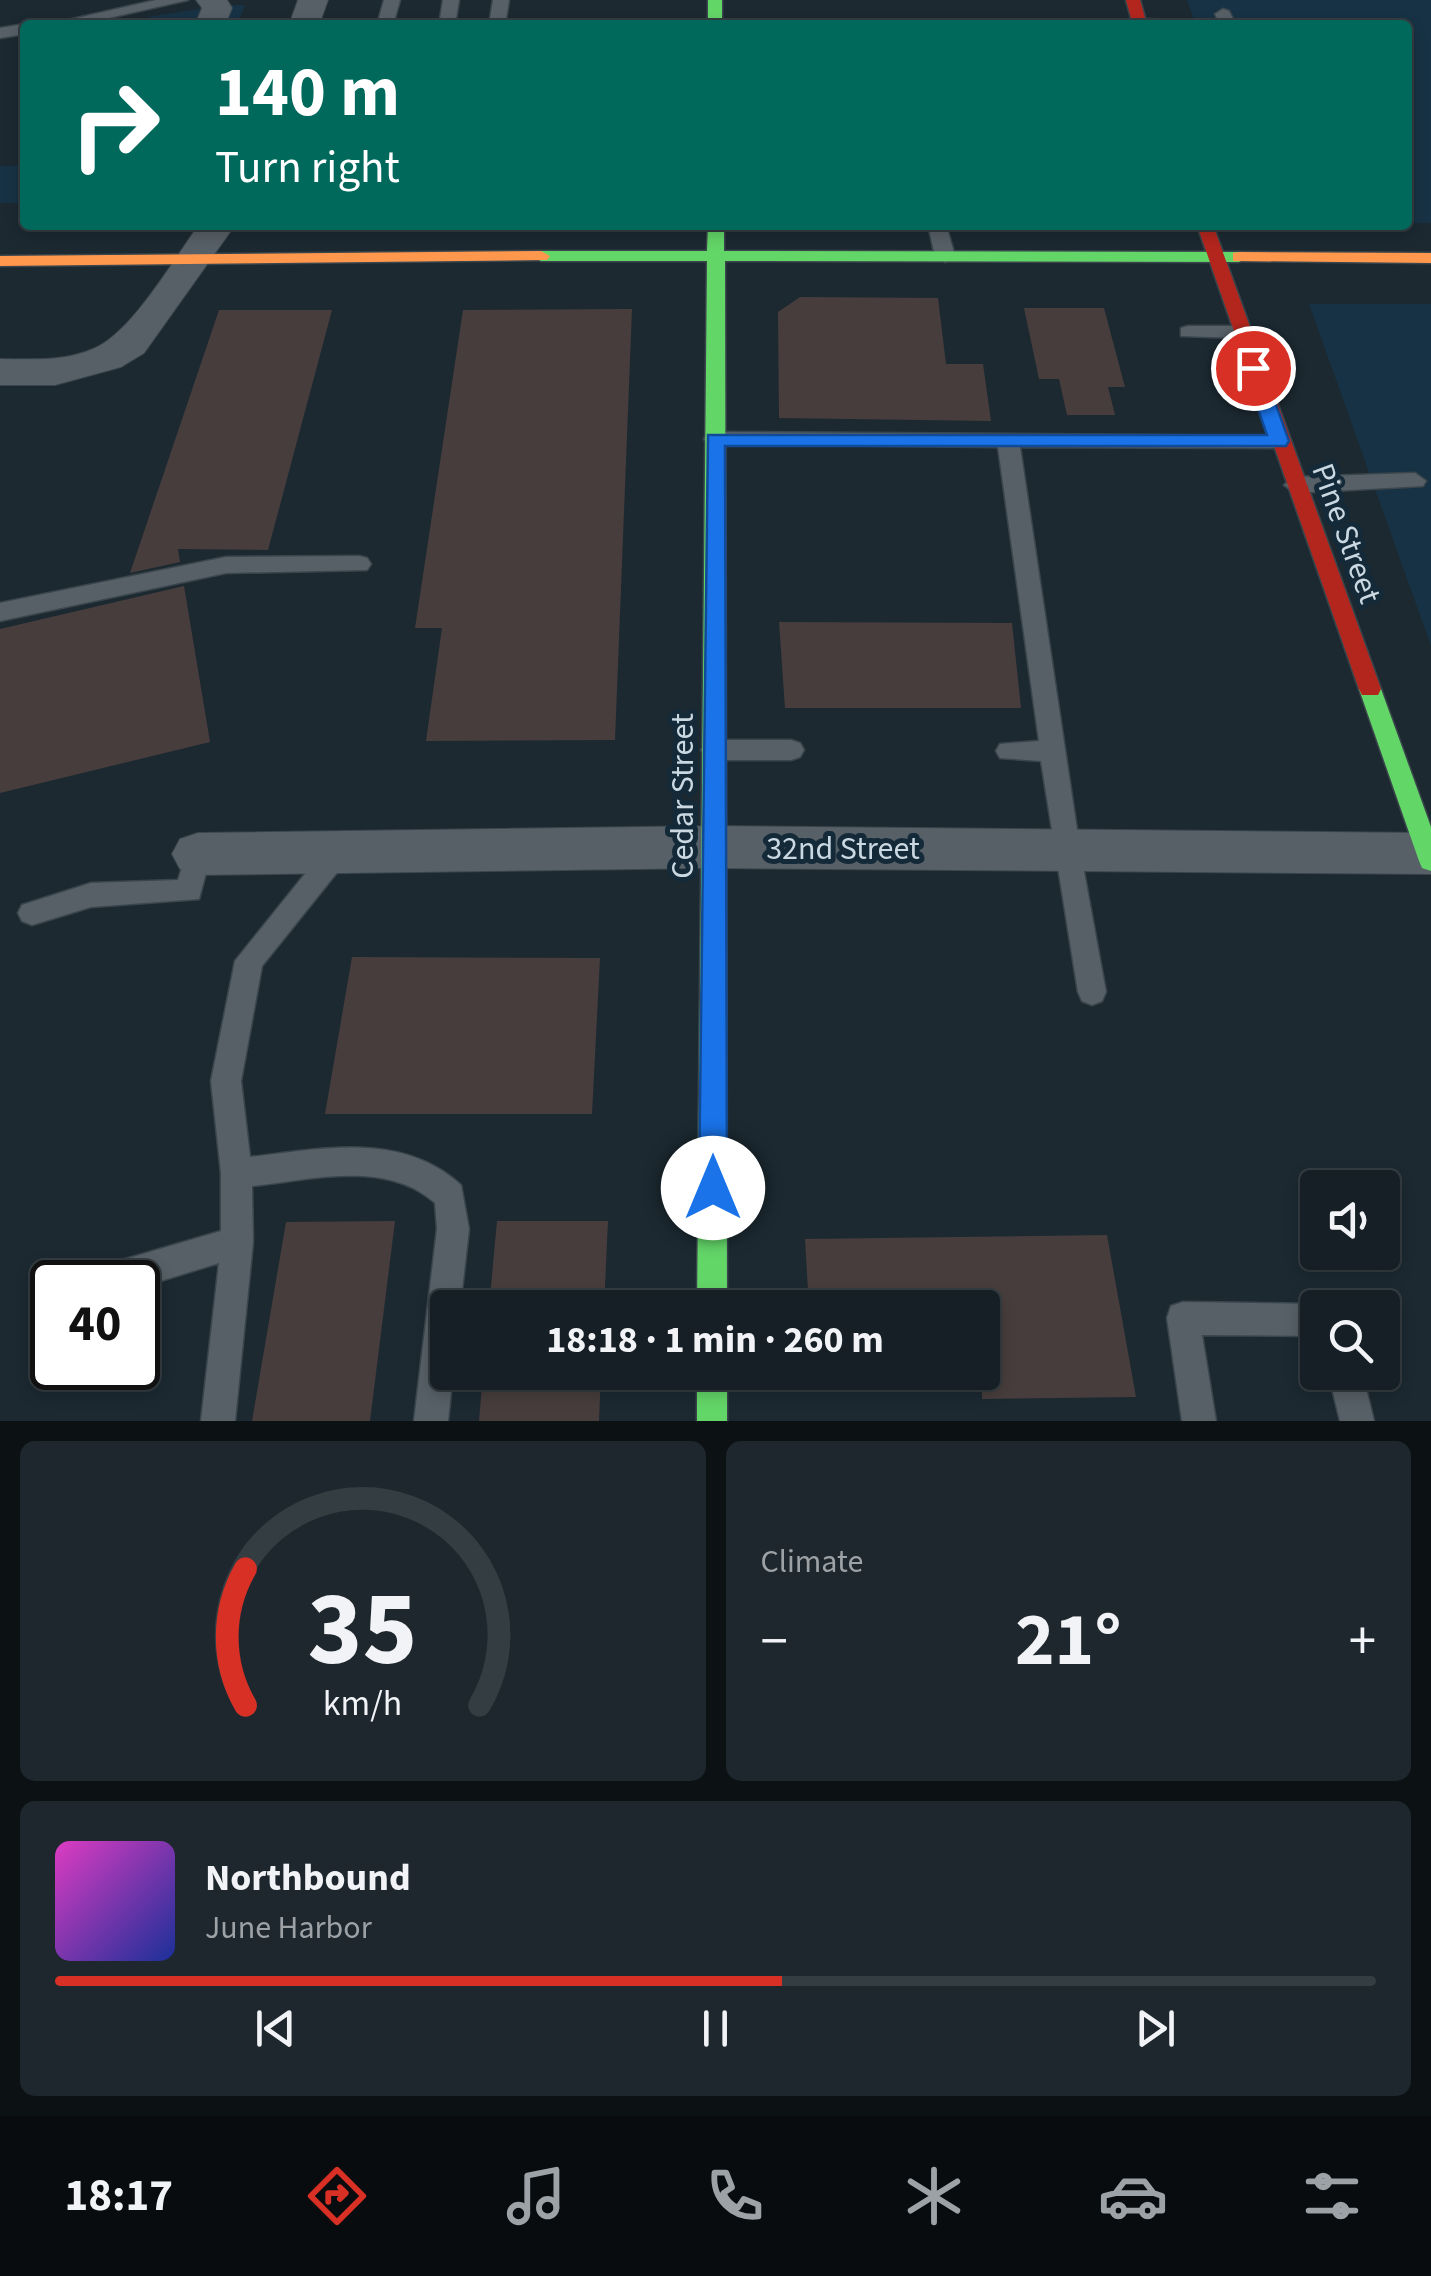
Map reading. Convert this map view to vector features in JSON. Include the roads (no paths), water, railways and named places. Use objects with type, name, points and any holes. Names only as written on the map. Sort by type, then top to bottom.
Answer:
[{"type":"street","points":[[0,372],[55,372],[107,358],[141,333],[214,230]]},
{"type":"street","name":"Cedar Street","points":[[712,1290],[716,230]]},
{"type":"street","name":"Pine Street","points":[[1206,230],[1430,858]]},
{"type":"street","points":[[0,260],[716,255],[1431,258]]},
{"type":"street","name":"32nd Street","points":[[198,854],[714,847],[1430,858]]},
{"type":"street","points":[[712,1390],[712,1421]]},
{"type":"lane","points":[[75,20],[180,0]]},
{"type":"lane","points":[[938,230],[944,256]]},
{"type":"lane","points":[[1188,332],[1240,332]]},
{"type":"lane","points":[[715,439],[1280,441]]},
{"type":"lane","points":[[1008,440],[1066,850],[1092,992]]},
{"type":"lane","points":[[1295,484],[1415,480]]},
{"type":"lane","points":[[0,612],[226,564],[359,564]]},
{"type":"lane","points":[[714,750],[791,750]]},
{"type":"lane","points":[[1009,751],[1053,751]]},
{"type":"lane","points":[[218,1421],[237,1242],[236,1172],[226,1081],[249,962],[338,852]]},
{"type":"lane","points":[[32,913],[91,895],[189,892],[198,854]]},
{"type":"lane","points":[[236,1172],[359,1164],[408,1168],[432,1180],[450,1196],[454,1229],[431,1421]]},
{"type":"lane","points":[[160,1265],[237,1242]]},
{"type":"lane","points":[[1199,1421],[1182,1318],[1300,1320]]},
{"type":"lane","points":[[1349,1390],[1357,1421]]}]
